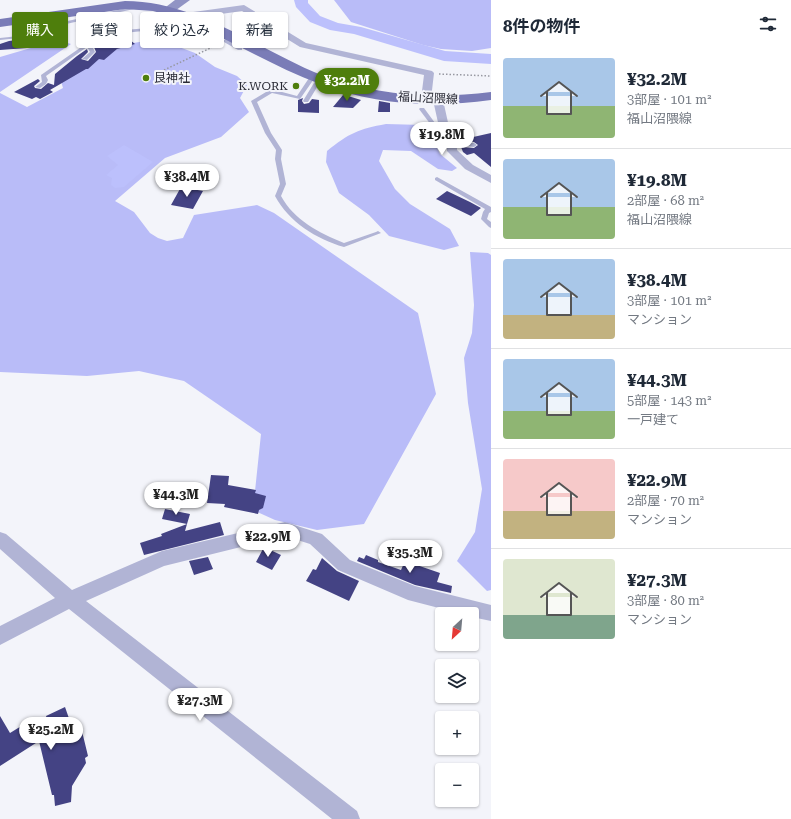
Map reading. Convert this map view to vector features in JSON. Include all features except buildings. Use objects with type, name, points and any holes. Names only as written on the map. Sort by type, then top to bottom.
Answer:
[{"type":"main road","name":"福山沼隈線","points":[[0,22],[134,3],[174,12]]},
{"type":"main road","name":"福山沼隈線","points":[[224,36],[316,77],[359,91],[429,102],[468,100],[491,96]]},
{"type":"street","points":[[168,10],[184,0]]},
{"type":"street","points":[[206,12],[246,4],[302,45],[315,50],[429,73],[429,102],[452,144],[452,151],[469,168],[491,180]]},
{"type":"street","points":[[0,636],[70,599],[162,559],[285,529],[316,539],[344,565],[414,594],[491,613]]},
{"type":"street","points":[[0,540],[70,599],[349,819]]},
{"type":"lane","points":[[0,39],[28,36],[65,23],[99,18],[139,8],[134,3]]},
{"type":"lane","points":[[229,39],[240,49]]},
{"type":"lane","points":[[38,87],[44,83],[45,80],[43,76],[83,48]]},
{"type":"lane","points":[[85,59],[93,52],[90,48]]},
{"type":"lane","points":[[306,101],[316,77]]},
{"type":"lane","points":[[316,77],[298,98],[271,91],[254,101],[268,133],[279,150],[278,159],[283,184],[278,196],[282,205],[293,216],[314,230],[344,245],[378,233]]},
{"type":"lane","points":[[429,102],[433,124],[444,127]]},
{"type":"lane","points":[[452,144],[474,145]]},
{"type":"lane","points":[[437,179],[491,210]]},
{"type":"lane","points":[[491,210],[486,212],[484,218],[491,226]]},
{"type":"path","points":[[164,70],[229,39]]},
{"type":"path","points":[[429,73],[491,76]]},
{"type":"shaded area","points":[[334,0],[491,0],[491,48],[472,51],[441,49],[423,45],[351,22]]},
{"type":"shaded area","points":[[140,42],[140,48],[182,48],[195,53],[215,67],[237,76],[247,85],[240,98],[249,112],[221,137],[165,158],[115,201],[134,212],[150,233],[167,241],[183,238],[194,215],[257,205],[274,213],[418,313],[436,394],[364,524],[317,530],[275,520],[253,510],[261,434],[184,381],[139,371],[87,376],[0,372],[0,93],[27,107],[63,88],[61,81],[90,62],[119,48],[132,48],[132,43]]},
{"type":"shaded area","points":[[31,48],[65,48],[0,92],[0,57]]},
{"type":"shaded area","points":[[386,124],[423,125],[432,137],[440,154],[457,168],[452,171],[438,169],[411,151],[383,150],[379,161],[395,189],[410,204],[450,229],[459,246],[444,250],[389,236],[369,215],[339,193],[326,162],[327,151],[348,136],[368,128]]},
{"type":"shaded area","points":[[124,145],[153,162],[124,187],[115,188],[111,185],[112,178],[106,175],[118,165],[107,156]]},
{"type":"shaded area","points":[[470,252],[488,253],[491,255],[491,590],[487,591],[457,561],[475,532],[482,489],[468,403],[464,358],[472,333],[474,305]]},
{"type":"waterway","points":[[301,0],[301,4],[315,19],[335,27],[356,30],[444,56],[491,59]]},
{"type":"place","name":"艮神社","points":[[146,78]]},
{"type":"place","name":"K.WORK","points":[[296,86]]}]
